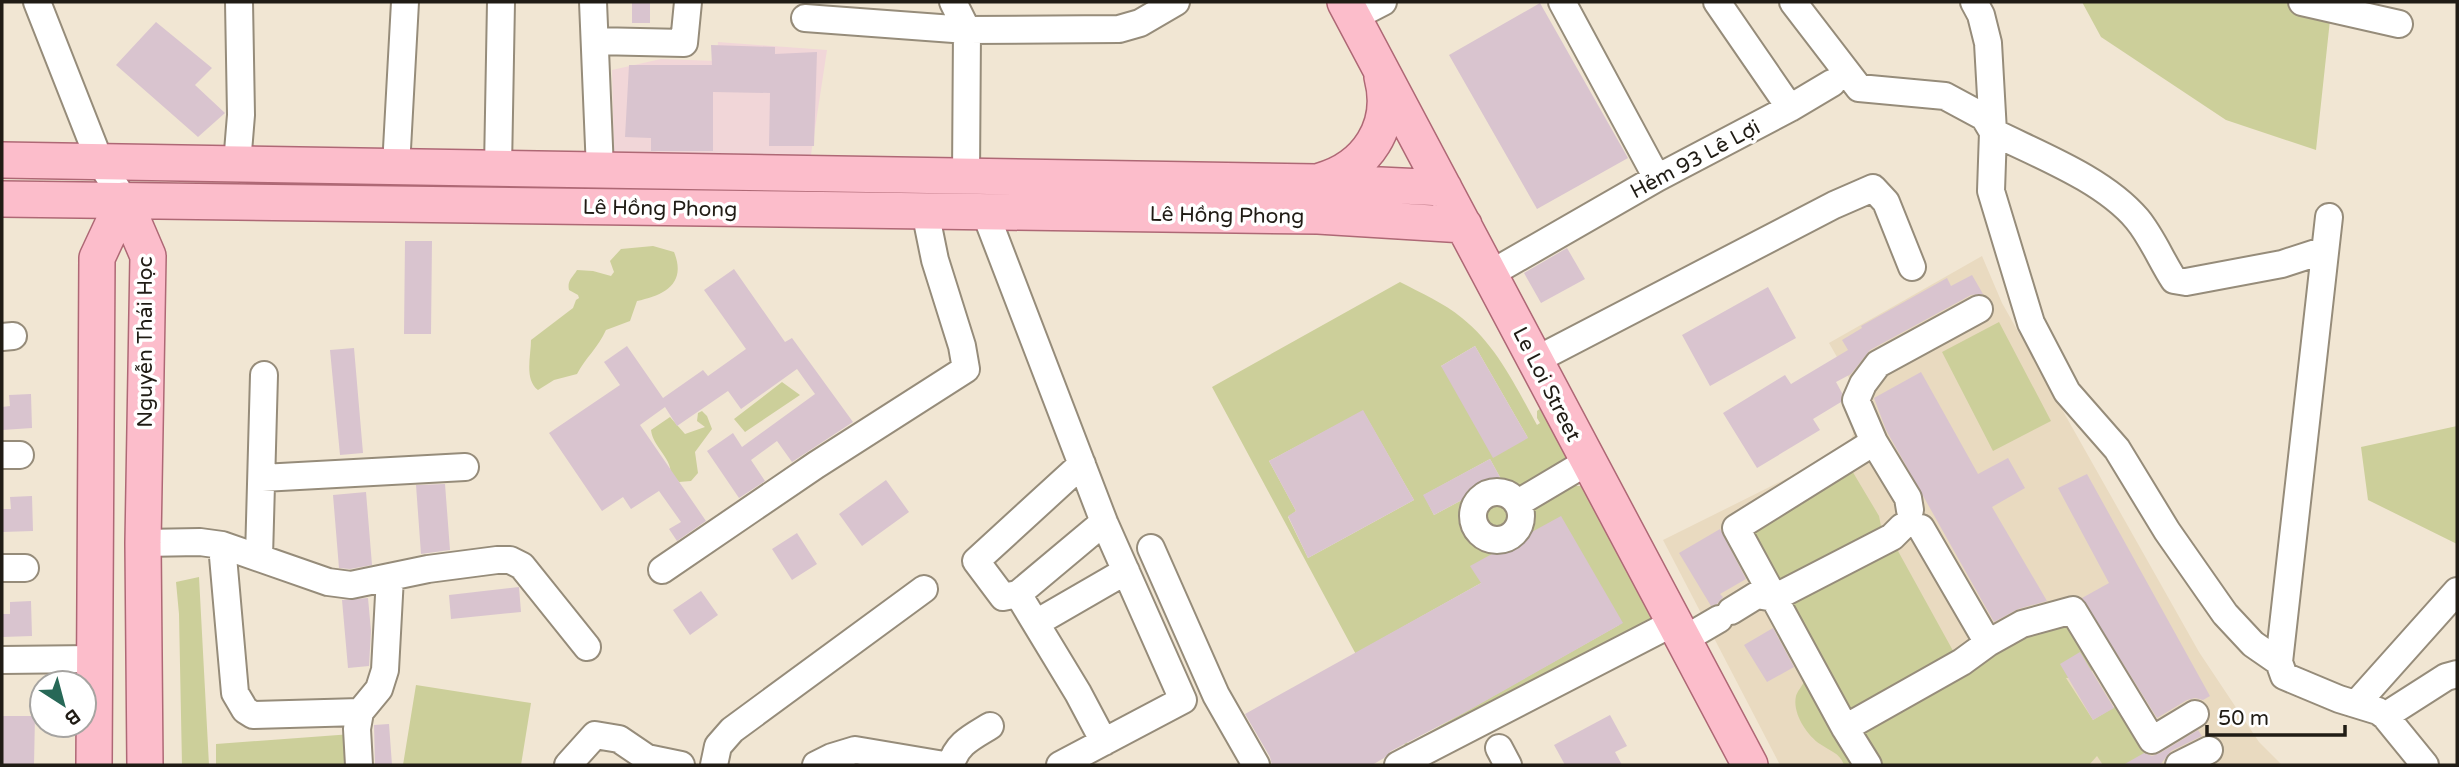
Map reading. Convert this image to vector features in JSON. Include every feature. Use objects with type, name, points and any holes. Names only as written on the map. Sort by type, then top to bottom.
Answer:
[{"type":"main road","name":"Le Loi Street","points":[[1360,7],[1378,64],[1750,765]]},
{"type":"main road","points":[[1317,182],[1334,177],[1355,164],[1367,153],[1379,135],[1385,113],[1385,96],[1378,64]]},
{"type":"main road","name":"Lê Hồng Phong","points":[[2,160],[1317,182],[1444,188]]},
{"type":"main road","points":[[182,163],[182,201]]},
{"type":"main road","points":[[581,207],[590,170]]},
{"type":"main road","points":[[966,176],[976,212]]},
{"type":"main road","points":[[1358,219],[1363,184]]},
{"type":"main road","name":"Lê Hồng Phong","points":[[2,199],[925,211],[1358,219],[1464,225]]},
{"type":"main road","name":"Nguyễn Thái Học","points":[[124,201],[148,256],[143,542],[145,765]]},
{"type":"main road","name":"Nguyễn Thái Học","points":[[94,765],[97,258],[124,201]]},
{"type":"main road","points":[[93,659],[144,659]]},
{"type":"street","points":[[37,2],[100,162],[124,201]]},
{"type":"street","points":[[237,164],[241,115],[239,2]]},
{"type":"street","points":[[396,167],[405,2]]},
{"type":"street","points":[[498,168],[501,2]]},
{"type":"street","points":[[590,170],[593,2]]},
{"type":"street","points":[[594,41],[684,43],[688,2]]},
{"type":"street","points":[[837,2],[805,18],[967,30],[1119,29],[1140,23],[1176,2]]},
{"type":"street","points":[[953,2],[967,30],[966,176]]},
{"type":"street","points":[[1562,2],[1657,178]]},
{"type":"street","points":[[1717,2],[1790,108]]},
{"type":"street","points":[[1793,2],[1859,88],[1945,96],[1984,117],[1993,132],[2078,174],[2104,191],[2137,218],[2174,280],[2186,282],[2282,264],[2325,250]]},
{"type":"street","points":[[1974,2],[1981,15],[1988,43],[1993,132],[1991,191],[2031,323],[2067,392],[2117,449],[2167,531],[2225,614],[2252,644],[2279,662]]},
{"type":"street","points":[[2302,2],[2399,24]]},
{"type":"street","name":"Hẻm 93 Lê Lợi","points":[[1490,274],[1657,178],[1832,83]]},
{"type":"street","points":[[1535,360],[1834,205],[1873,188],[1886,202],[1912,267]]},
{"type":"street","points":[[662,570],[816,465],[966,369],[925,211]]},
{"type":"street","points":[[976,212],[1082,464],[1104,523],[1183,699],[1060,765]]},
{"type":"street","points":[[2329,217],[2279,662],[2284,676],[2378,711],[2424,765]]},
{"type":"street","points":[[1979,309],[1878,365],[1863,384],[1856,400],[1874,442],[1908,498],[1911,522],[1988,643]]},
{"type":"street","points":[[259,556],[264,375]]},
{"type":"street","points":[[1868,765],[1736,528],[1874,442]]},
{"type":"street","points":[[1518,503],[1587,462]]},
{"type":"street","points":[[1082,464],[976,561],[1003,597],[1018,594],[1104,523]]},
{"type":"street","points":[[262,478],[465,467]]},
{"type":"street","points":[[1398,765],[1678,632],[1725,615],[1757,595],[1774,598],[1892,537],[1911,522]]},
{"type":"street","points":[[143,542],[200,542],[222,545],[328,582],[351,586],[390,577],[510,560],[522,566],[587,648]]},
{"type":"street","points":[[222,545],[235,694],[245,710],[253,715],[360,712]]},
{"type":"street","points":[[1151,548],[1216,695],[1256,765]]},
{"type":"street","points":[[1036,623],[1126,571]]},
{"type":"street","points":[[359,765],[357,729],[360,712],[383,681],[390,577]]},
{"type":"street","points":[[714,765],[718,746],[732,730],[924,589]]},
{"type":"street","points":[[2356,704],[2457,591]]},
{"type":"street","points":[[1018,594],[1078,693],[1104,742]]},
{"type":"street","points":[[1845,728],[1962,662],[1988,643],[2022,624],[2073,610],[2152,740],[2195,714]]},
{"type":"street","points":[[2,660],[93,659]]},
{"type":"street","points":[[2385,716],[2446,677],[2457,674]]},
{"type":"street","points":[[951,765],[954,751],[990,726]]},
{"type":"street","points":[[570,762],[596,735],[619,739],[647,758],[681,765]]},
{"type":"street","points":[[816,765],[855,750],[906,762],[944,765]]},
{"type":"street","points":[[2179,765],[2209,750]]},
{"type":"shaded area","points":[[718,42],[827,50],[810,161],[614,156],[612,70],[661,59],[717,61]]},
{"type":"shaded area","points":[[1982,256],[2002,303],[2199,652],[2259,742],[2282,765],[1780,765],[1663,540],[1848,448],[1853,434],[1853,385],[1829,343]]},
{"type":"green space","points":[[2082,2],[2287,2],[2330,20],[2316,150],[2226,120],[2101,37]]},
{"type":"green space","points":[[653,246],[674,252],[678,272],[675,280],[664,291],[637,301],[630,321],[606,330],[577,374],[554,380],[538,390],[530,374],[531,340],[573,308],[579,298],[569,290],[569,284],[577,270],[611,276],[614,272],[610,261],[621,249]]},
{"type":"green space","points":[[1400,282],[1455,313],[1486,341],[1505,368],[1537,425],[1540,423],[1537,411],[1541,408],[1577,458],[1570,486],[1584,486],[1683,614],[1630,634],[1625,632],[1408,751],[1212,387]],"holes":[[[1475,346],[1528,438],[1441,366]],[[1363,411],[1414,500],[1308,558],[1288,517],[1296,511],[1269,461]],[[1490,459],[1501,479],[1434,515],[1424,495]],[[1481,583],[1619,625],[1408,744],[1358,652]]]},
{"type":"green space","points":[[1999,322],[2051,421],[1993,451],[1942,352]]},
{"type":"green space","points":[[782,382],[800,395],[745,432],[734,419]]},
{"type":"green space","points":[[702,411],[712,429],[695,452],[698,473],[691,481],[679,482],[671,473],[668,461],[655,442],[651,430],[670,417],[685,434],[705,427],[697,421],[698,413]]},
{"type":"green space","points":[[2457,426],[2457,544],[2368,500],[2361,447]]},
{"type":"green space","points":[[1851,469],[1879,516],[1881,526],[1782,581],[1776,579],[1749,530]]},
{"type":"green space","points":[[1890,550],[1898,551],[1957,658],[2001,645],[2062,619],[2101,662],[2088,677],[2066,678],[2093,720],[2121,703],[2151,744],[2140,765],[2103,765],[2097,756],[2089,765],[1844,765],[1837,755],[1810,735],[1798,716],[1795,703],[1798,691],[1804,682],[1823,677],[1793,611],[1792,603]]},
{"type":"green space","points":[[199,577],[209,765],[182,765],[176,582]]},
{"type":"green space","points":[[416,685],[531,703],[521,765],[403,765]]},
{"type":"green space","points":[[352,734],[354,765],[216,765],[216,744]]},
{"type":"building","points":[[632,2],[650,2],[650,23],[632,23]]},
{"type":"building","points":[[1540,3],[1628,158],[1537,209],[1449,55]]},
{"type":"building","points":[[156,22],[212,68],[195,85],[225,113],[198,137],[116,65]]},
{"type":"building","points":[[711,45],[775,47],[775,54],[817,52],[814,146],[769,146],[770,93],[713,92],[713,151],[651,151],[651,138],[625,137],[629,65],[712,65]]},
{"type":"building","points":[[405,241],[432,241],[431,334],[404,334]]},
{"type":"building","points":[[1567,248],[1585,279],[1541,303],[1524,273]]},
{"type":"building","points":[[734,269],[785,342],[792,338],[853,422],[792,462],[777,441],[751,460],[765,481],[739,498],[707,451],[733,433],[742,447],[815,394],[797,369],[741,409],[728,391],[677,426],[665,407],[640,425],[706,521],[677,541],[669,529],[681,522],[659,491],[631,509],[623,497],[602,511],[549,433],[620,385],[604,362],[627,346],[663,398],[703,370],[708,376],[746,349],[704,290]]},
{"type":"building","points":[[1972,275],[1983,294],[1971,295],[1870,350],[1851,374],[1836,382],[1842,393],[1841,402],[1813,419],[1820,430],[1757,468],[1723,413],[1785,375],[1791,384],[1848,350],[1842,340],[1862,328],[1861,326],[1947,278],[1951,286]]},
{"type":"building","points":[[1768,287],[1796,338],[1710,386],[1682,335]]},
{"type":"building","points":[[1475,346],[1528,438],[1493,458],[1441,366]]},
{"type":"building","points":[[354,348],[363,453],[340,455],[330,350]]},
{"type":"building","points":[[1921,372],[1978,474],[2008,458],[2025,488],[1992,507],[2047,601],[2018,609],[1994,622],[1886,430],[1874,398]]},
{"type":"building","points":[[31,394],[32,428],[2,430],[2,407],[10,406],[9,395]]},
{"type":"building","points":[[1363,410],[1414,500],[1308,558],[1288,516],[1296,511],[1269,461]]},
{"type":"building","points":[[1490,459],[1501,479],[1434,515],[1423,495]]},
{"type":"building","points":[[2087,474],[2210,696],[2203,700],[2187,700],[2157,718],[2082,598],[2109,583],[2058,488]]},
{"type":"building","points":[[886,480],[909,512],[862,546],[839,514]]},
{"type":"building","points":[[445,484],[450,550],[421,554],[416,485]]},
{"type":"building","points":[[366,492],[372,565],[339,568],[333,495]]},
{"type":"building","points":[[32,496],[33,531],[2,532],[2,509],[11,509],[10,497]]},
{"type":"building","points":[[1561,516],[1623,623],[1391,751],[1372,765],[1272,765],[1245,714],[1481,583],[1470,566]]},
{"type":"building","points":[[1720,529],[1746,579],[1720,594],[1723,597],[1711,606],[1679,553]]},
{"type":"building","points":[[797,533],[817,564],[792,580],[772,549]]},
{"type":"building","points":[[519,587],[521,612],[451,619],[449,595]]},
{"type":"building","points":[[701,591],[718,615],[690,635],[673,610]]},
{"type":"building","points":[[368,598],[371,631],[369,666],[348,668],[342,600]]},
{"type":"building","points":[[31,601],[32,636],[2,637],[2,614],[10,614],[10,602]]},
{"type":"building","points":[[1773,628],[1794,667],[1767,682],[1744,645]]},
{"type":"building","points":[[2080,652],[2114,708],[2093,720],[2060,664]]},
{"type":"building","points":[[1610,715],[1627,746],[1615,752],[1622,765],[1565,765],[1554,745]]},
{"type":"building","points":[[2,716],[28,716],[28,739],[35,739],[34,765],[2,765]]},
{"type":"building","points":[[389,724],[392,765],[375,765],[374,725]]},
{"type":"building","points":[[2198,730],[2202,736],[2171,751],[2160,765],[2123,765],[2144,753],[2152,756],[2160,753]]}]
